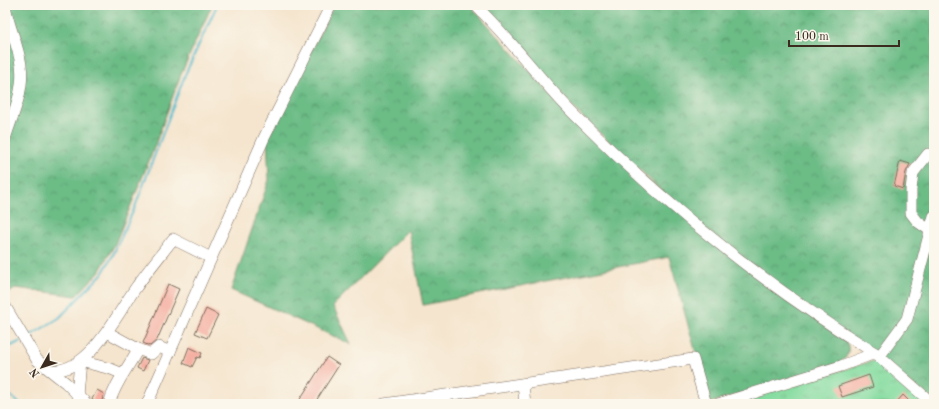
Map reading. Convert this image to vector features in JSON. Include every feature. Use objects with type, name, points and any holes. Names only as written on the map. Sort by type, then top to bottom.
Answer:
[{"type":"lane","points":[[5,5],[21,65],[21,78],[16,108],[5,140]]},
{"type":"lane","points":[[147,404],[264,138],[331,5]]},
{"type":"lane","points":[[476,5],[575,115],[628,167],[685,217],[765,280],[877,355],[933,404]]},
{"type":"lane","points":[[931,231],[913,218],[911,213],[911,190],[913,172],[928,154],[934,156]]},
{"type":"lane","points":[[718,404],[877,355],[907,319],[934,216]]},
{"type":"lane","points":[[50,370],[65,369],[80,361],[107,332],[136,286],[173,239],[211,258]]},
{"type":"lane","points":[[5,306],[37,360],[87,404]]},
{"type":"lane","points":[[107,332],[138,349],[152,354],[159,347],[170,352]]},
{"type":"lane","points":[[109,404],[116,384],[138,349]]},
{"type":"lane","points":[[384,404],[693,359],[706,404]]},
{"type":"lane","points":[[80,361],[111,369],[122,374]]},
{"type":"lane","points":[[77,395],[80,361]]},
{"type":"lane","points":[[523,384],[525,404]]},
{"type":"green space","points":[[5,5],[212,5],[181,74],[151,156],[115,244],[99,272],[76,296],[16,288],[5,296]]},
{"type":"green space","points":[[334,5],[470,5],[572,118],[846,341],[848,344],[848,353],[845,358],[840,363],[710,403],[669,257],[423,305],[408,230],[333,306],[351,344],[231,290],[269,180],[267,139]]},
{"type":"green space","points":[[481,5],[934,5],[934,401],[768,277],[688,214],[578,113]]},
{"type":"green space","points":[[873,361],[879,363],[929,404],[729,404]]},
{"type":"building","points":[[900,161],[910,164],[906,172],[903,189],[894,186]]},
{"type":"building","points":[[168,284],[179,289],[157,340],[150,346],[143,343]]},
{"type":"building","points":[[206,309],[218,315],[207,338],[195,333]]},
{"type":"building","points":[[189,347],[202,353],[200,358],[197,357],[192,367],[183,363]]},
{"type":"building","points":[[327,357],[339,365],[314,404],[297,404]]},
{"type":"building","points":[[142,358],[148,360],[143,371],[137,368]]},
{"type":"building","points":[[869,375],[873,387],[842,397],[838,386]]},
{"type":"building","points":[[97,390],[104,394],[101,404],[96,404],[92,399]]},
{"type":"building","points":[[903,395],[912,404],[895,404]]},
{"type":"waterway","points":[[28,337],[59,318],[102,274],[112,257],[135,207],[185,75],[217,5]]},
{"type":"waterway","points":[[5,349],[21,341]]},
{"type":"waterway","points":[[5,391],[20,404]]}]
